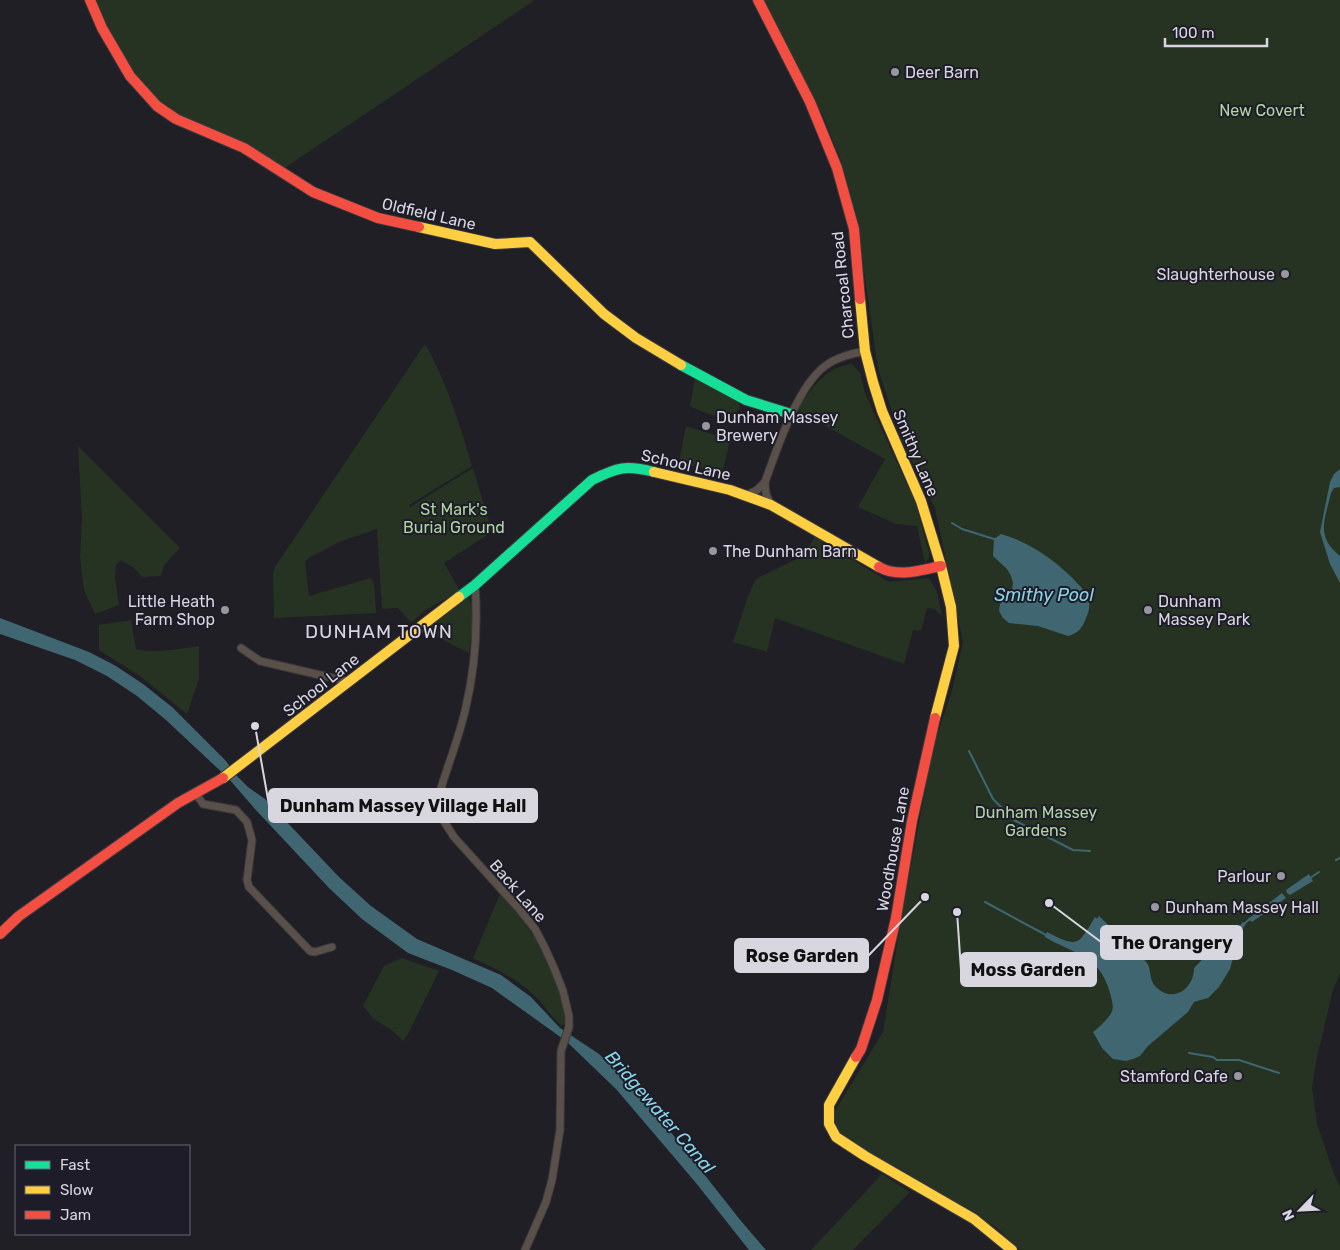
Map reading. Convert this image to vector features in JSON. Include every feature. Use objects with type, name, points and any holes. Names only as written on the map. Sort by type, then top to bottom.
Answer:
[{"type":"street","name":"Oldfield Lane","points":[[90,0],[102,28],[130,76],[157,106],[176,119],[244,148],[313,192],[371,216],[506,246],[524,241],[530,242],[579,292],[636,338],[727,391],[746,400],[791,414]]},
{"type":"street","name":"Charcoal Road","points":[[758,0],[810,102],[826,137],[840,176],[854,229],[858,255],[860,312],[865,351],[840,358],[825,366],[812,379],[791,414],[765,482]]},
{"type":"street","name":"Smithy Lane","points":[[865,351],[882,411],[921,501],[940,566]]},
{"type":"street","name":"School Lane","points":[[0,934],[19,916],[178,803],[235,770],[350,682],[475,584],[592,480],[612,470],[646,469],[704,482],[747,495],[771,505]]},
{"type":"street","points":[[765,482],[766,494],[771,505],[884,570],[905,573],[940,566]]},
{"type":"street","points":[[747,495],[757,490],[765,482]]},
{"type":"street","name":"Woodhouse Lane","points":[[940,566],[950,607],[954,646],[912,821],[896,918],[877,1000],[861,1049],[829,1105],[828,1119],[836,1137],[844,1143],[978,1222],[1012,1250]]},
{"type":"street","name":"Back Lane","points":[[475,584],[474,666],[465,712],[438,801],[440,815],[454,837],[535,929],[546,948],[563,991],[569,1016],[568,1030],[562,1047],[560,1123],[555,1164],[546,1202],[525,1250]]},
{"type":"street","points":[[241,648],[260,661],[350,682]]},
{"type":"street","points":[[196,794],[203,804],[236,810],[247,822],[252,840],[247,880],[249,887],[310,951],[315,952],[332,947]]},
{"type":"green space","points":[[92,0],[535,0],[283,169],[179,117],[160,105],[143,87]]},
{"type":"green space","name":"Dunham Massey Park","points":[[764,0],[1340,0],[1340,973],[1333,990],[1312,1087],[1317,1124],[1340,1187],[1340,1250],[1020,1250],[996,1227],[895,1166],[861,1151],[844,1137],[834,1123],[835,1111],[883,1032],[899,932],[933,747],[952,691],[963,642],[935,508],[901,439],[878,369],[856,214],[841,161],[824,118]]},
{"type":"green space","name":"St Mark's Burial Ground","points":[[424,345],[427,347],[447,390],[472,466],[409,505],[410,507],[473,468],[492,532],[444,563],[460,591],[424,611],[411,623],[398,608],[382,609],[377,529],[339,542],[305,562],[309,596],[371,578],[374,584],[376,613],[274,618],[273,574],[275,567]]},
{"type":"green space","points":[[852,364],[860,373],[865,393],[915,502],[929,552],[929,558],[925,563],[917,526],[896,524],[858,507],[885,459],[797,410],[813,387],[826,374],[842,366]]},
{"type":"green space","points":[[695,378],[730,396],[739,403],[740,409],[734,413],[722,416],[709,414],[690,406]]},
{"type":"green space","points":[[686,426],[730,440],[722,474],[679,462]]},
{"type":"green space","points":[[78,446],[180,548],[164,565],[161,576],[142,577],[134,568],[121,560],[116,565],[115,578],[119,605],[95,614],[84,590],[80,557],[82,519]]},
{"type":"green space","points":[[815,537],[889,582],[929,578],[937,592],[942,616],[934,609],[927,608],[921,631],[913,630],[904,664],[775,618],[767,652],[733,642],[748,596],[756,579],[801,557]]},
{"type":"green space","points":[[467,596],[473,616],[469,653],[421,629]]},
{"type":"green space","points":[[131,620],[136,649],[159,651],[199,646],[199,679],[187,714],[140,676],[99,650],[99,625]]},
{"type":"green space","points":[[500,894],[525,923],[544,953],[558,987],[567,1024],[561,1025],[538,999],[513,979],[473,958]]},
{"type":"green space","points":[[402,958],[439,971],[403,1041],[373,1018],[363,1006],[384,966]]},
{"type":"green space","points":[[882,1174],[910,1192],[853,1250],[811,1250]]},
{"type":"water","points":[[1340,469],[1340,487],[1334,488],[1331,493],[1324,527],[1327,542],[1340,556],[1340,583],[1330,564],[1320,532],[1330,482],[1334,474]]},
{"type":"water","name":"Smithy Pool","points":[[1001,534],[1033,547],[1042,553],[1070,576],[1084,591],[1089,599],[1089,608],[1080,630],[1068,636],[1038,626],[1009,623],[1003,618],[999,611],[1000,604],[1012,591],[1013,583],[1007,569],[993,556],[994,539]]},
{"type":"water","points":[[0,618],[89,652],[116,666],[143,684],[172,707],[226,761],[235,774],[248,787],[265,799],[339,877],[371,906],[417,939],[501,975],[531,997],[560,1028],[599,1054],[626,1080],[666,1126],[766,1250],[749,1250],[696,1183],[616,1089],[566,1041],[492,988],[408,953],[362,919],[329,888],[229,779],[166,720],[137,696],[107,676],[75,660],[0,634]]},
{"type":"water","points":[[1309,874],[1313,881],[1290,895],[1287,893],[1286,890]]},
{"type":"water","points":[[1282,893],[1286,898],[1252,922],[1248,919]]},
{"type":"water","points":[[1099,916],[1147,963],[1154,985],[1163,992],[1170,994],[1182,992],[1187,988],[1193,976],[1194,968],[1231,930],[1234,932],[1243,922],[1246,924],[1234,939],[1237,943],[1230,969],[1219,987],[1208,998],[1194,1002],[1188,1012],[1148,1046],[1140,1056],[1126,1061],[1113,1059],[1102,1048],[1093,1032],[1112,1012],[1113,1007],[1106,980],[1093,963],[1045,937],[1047,932],[1071,942],[1076,941],[1081,939],[1095,917],[1097,919]]},
{"type":"waterway","points":[[952,523],[962,529],[994,539]]},
{"type":"waterway","points":[[969,751],[993,799],[1014,820],[1073,850],[1090,851]]},
{"type":"waterway","points":[[1336,860],[1340,858]]},
{"type":"waterway","points":[[1310,878],[1319,872]]},
{"type":"waterway","points":[[985,902],[1046,935]]},
{"type":"waterway","points":[[1245,923],[1251,918]]},
{"type":"waterway","points":[[1189,1053],[1213,1057],[1217,1060],[1239,1060],[1279,1073]]},
{"type":"traffic: fast","points":[[681,365],[746,400],[791,414]]},
{"type":"traffic: fast","points":[[459,597],[475,585],[592,480],[622,468],[636,468],[654,472]]},
{"type":"traffic: slow","points":[[419,227],[495,244],[530,242],[604,314],[636,338],[681,365]]},
{"type":"traffic: slow","points":[[860,299],[865,351],[873,382],[882,411],[921,501],[941,566],[951,607],[954,646],[935,718]]},
{"type":"traffic: slow","points":[[654,472],[730,490],[771,505],[879,567]]},
{"type":"traffic: slow","points":[[223,778],[459,597]]},
{"type":"traffic: slow","points":[[856,1057],[829,1105],[829,1124],[836,1137],[865,1156],[974,1219],[1012,1250]]},
{"type":"traffic: jam","points":[[90,0],[102,28],[130,76],[157,106],[176,119],[244,148],[313,192],[378,218],[419,227]]},
{"type":"traffic: jam","points":[[758,0],[810,102],[837,168],[854,229],[860,299]]},
{"type":"traffic: jam","points":[[879,567],[902,573],[941,566]]},
{"type":"traffic: jam","points":[[856,1057],[861,1049],[877,1000],[896,918],[912,821],[935,718]]},
{"type":"traffic: jam","points":[[0,934],[19,916],[178,803],[223,778]]},
{"type":"place","name":"Deer Barn","points":[[895,72]]},
{"type":"place","name":"Slaughterhouse","points":[[1285,274]]},
{"type":"place","name":"Dunham Massey Brewery","points":[[706,426]]},
{"type":"place","name":"The Dunham Barn","points":[[713,551]]},
{"type":"place","name":"Little Heath Farm Shop","points":[[225,610]]},
{"type":"place","name":"Dunham Massey Park","points":[[1148,610]]},
{"type":"place","name":"Dunham Massey Village Hall","points":[[255,726]]},
{"type":"place","name":"Parlour","points":[[1281,876]]},
{"type":"place","name":"Rose Garden","points":[[925,897]]},
{"type":"place","name":"The Orangery","points":[[1049,903]]},
{"type":"place","name":"Dunham Massey Hall","points":[[1155,907]]},
{"type":"place","name":"Moss Garden","points":[[957,912]]},
{"type":"place","name":"Stamford Cafe","points":[[1238,1076]]},
{"type":"district","name":"DUNHAM TOWN","points":[[379,631]]},
{"type":"park label","name":"New Covert","points":[[1262,110]]},
{"type":"park label","name":"Dunham Massey Gardens","points":[[1036,821]]},
{"type":"water label","name":"Bridgewater Canal","points":[[660,1112]]}]
